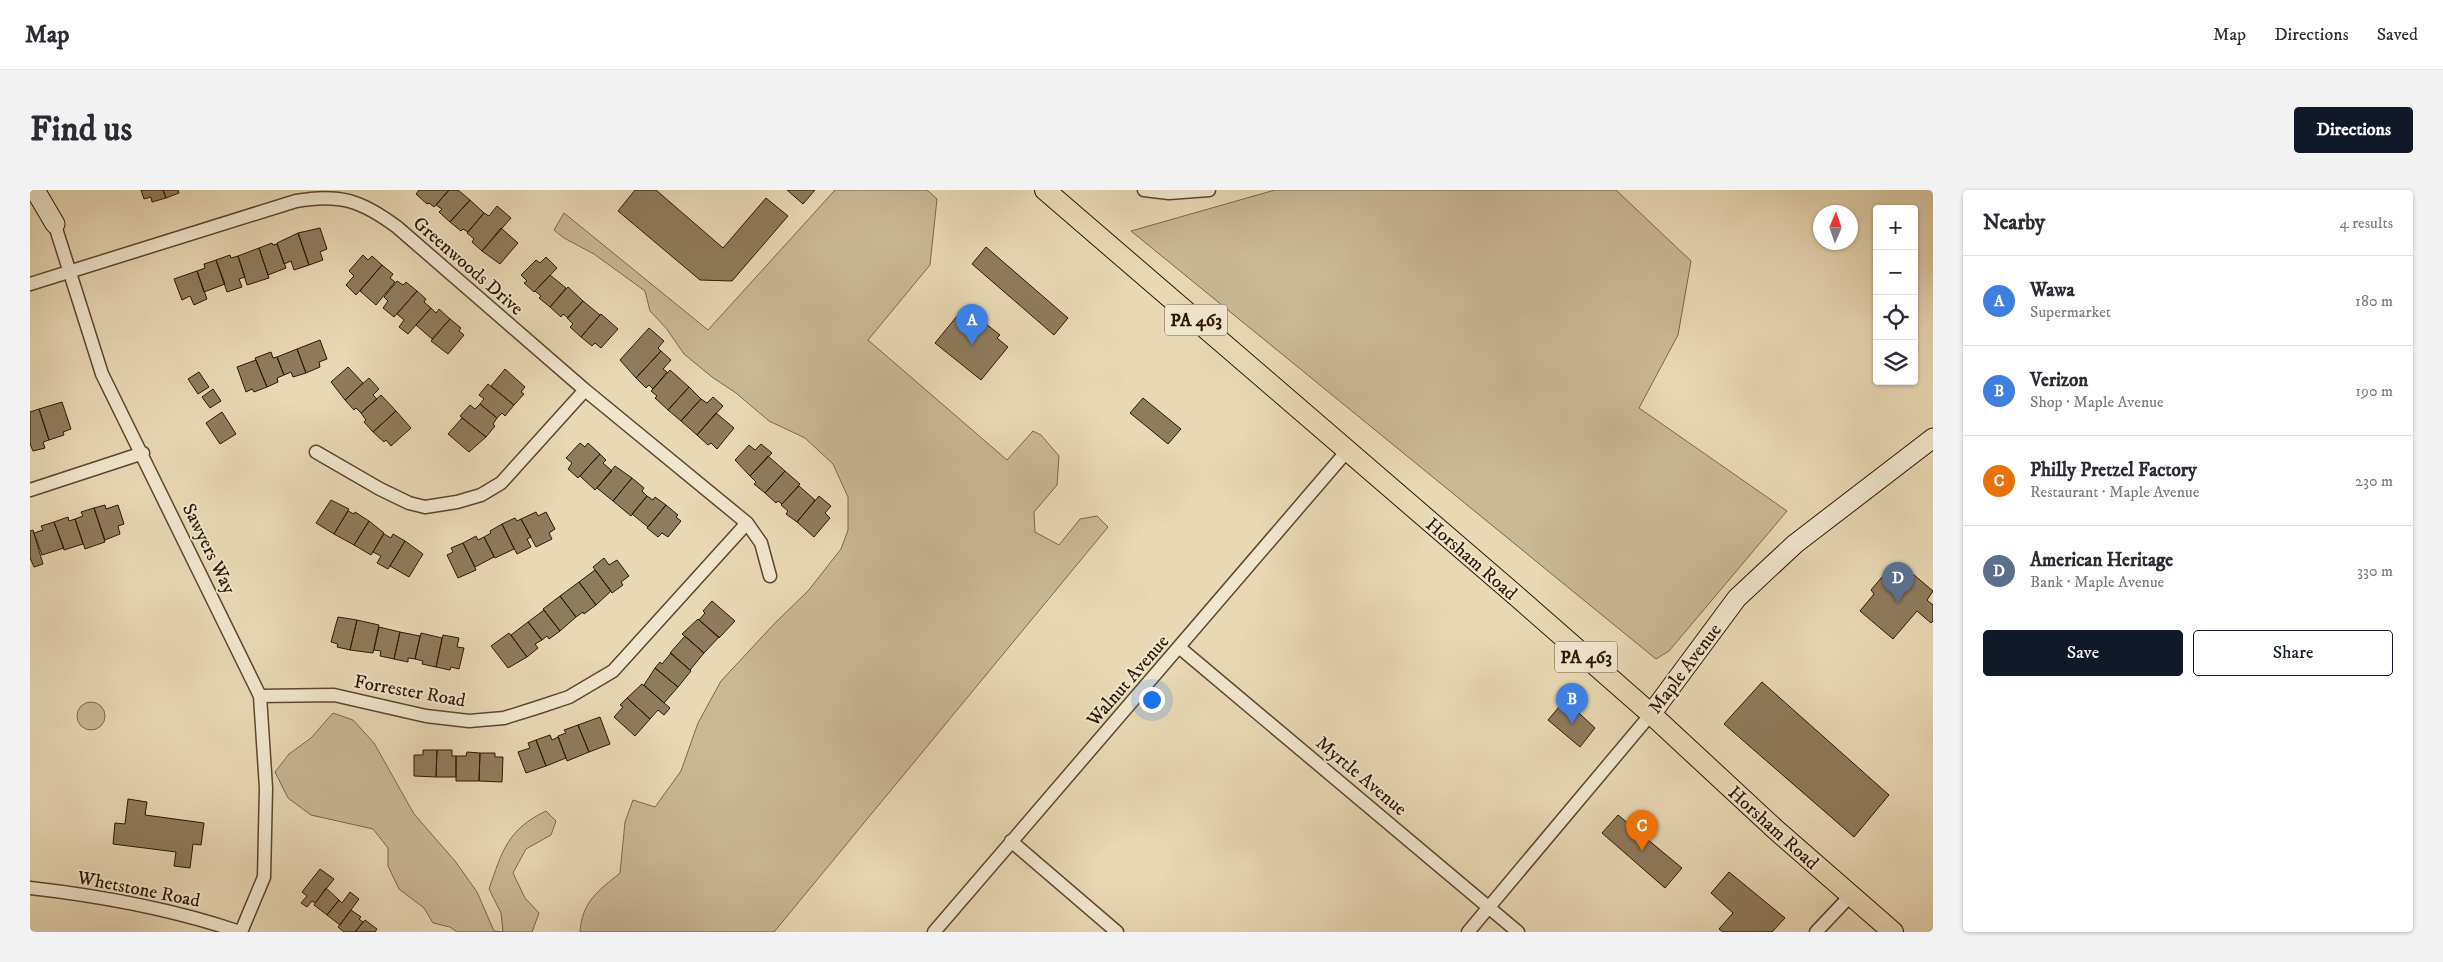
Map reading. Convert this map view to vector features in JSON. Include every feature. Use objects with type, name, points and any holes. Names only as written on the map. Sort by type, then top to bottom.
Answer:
[{"type":"main road","name":"Horsham Road","points":[[1045,190],[1651,714],[1755,811],[1893,932]]},
{"type":"street","points":[[35,190],[55,224]]},
{"type":"street","name":"Sawyers Way","points":[[44,190],[102,374],[117,408],[143,453],[260,696],[266,788],[264,878],[240,932]]},
{"type":"street","points":[[51,190],[55,224]]},
{"type":"street","points":[[1144,190],[1169,193],[1209,190]]},
{"type":"street","name":"Greenwoods Drive","points":[[30,284],[296,201],[317,197],[340,198],[371,208],[397,227],[585,390],[747,523],[761,543],[770,576]]},
{"type":"street","points":[[316,452],[380,490],[409,503],[425,506],[457,502],[481,495],[501,484],[585,390]]},
{"type":"street","name":"Maple Avenue","points":[[1468,932],[1651,714],[1737,598],[1795,544],[1933,438]]},
{"type":"street","name":"Walnut Avenue","points":[[934,932],[1180,648],[1347,451]]},
{"type":"street","points":[[30,490],[143,453]]},
{"type":"street","name":"Forrester Road","points":[[260,696],[334,695],[426,716],[469,720],[504,718],[569,697],[613,671],[747,523]]},
{"type":"street","name":"Myrtle Avenue","points":[[1180,648],[1518,932]]},
{"type":"street","points":[[1011,841],[1117,932]]},
{"type":"street","name":"Whetstone Road","points":[[30,888],[73,893],[199,918],[240,932]]},
{"type":"street","points":[[1816,932],[1851,895]]},
{"type":"shaded area","points":[[835,190],[927,190],[937,199],[930,265],[868,340],[1007,460],[1033,431],[1041,435],[1059,456],[1057,485],[1034,512],[1035,532],[1059,545],[1080,519],[1097,516],[1108,527],[774,932],[580,932],[584,913],[592,898],[620,873],[625,822],[633,800],[655,807],[681,771],[698,723],[721,681],[808,591],[841,549],[848,530],[848,497],[833,464],[805,438],[769,421],[736,393],[712,377],[684,354],[666,328],[650,311],[645,291],[594,254],[564,238],[554,230],[564,213],[708,330]]},
{"type":"shaded area","points":[[1275,190],[1616,190],[1691,261],[1678,335],[1639,408],[1787,511],[1669,651],[1656,659],[1131,231]]},
{"type":"shaded area","points":[[91,702],[101,706],[105,716],[101,726],[91,730],[81,726],[77,716],[81,706]]},
{"type":"shaded area","points":[[333,713],[353,720],[374,743],[414,814],[455,861],[477,892],[494,931],[503,932],[457,932],[450,927],[433,923],[424,908],[399,889],[388,866],[388,848],[373,829],[311,815],[288,798],[275,772],[289,754],[311,738]]},
{"type":"shaded area","points":[[546,811],[556,821],[551,835],[526,849],[513,873],[525,898],[539,913],[532,932],[503,932],[501,913],[489,889],[508,842],[523,825]]},
{"type":"building","points":[[141,190],[163,190],[166,198],[152,202],[151,197],[144,199]]},
{"type":"building","points":[[163,190],[178,190],[179,193],[166,198]]},
{"type":"building","points":[[419,190],[449,190],[434,207],[429,203],[427,204],[416,194]]},
{"type":"building","points":[[449,190],[458,190],[470,200],[450,222],[439,212],[442,209],[436,205]]},
{"type":"building","points":[[635,190],[656,190],[723,248],[766,198],[788,216],[732,281],[700,280],[618,211]]},
{"type":"building","points":[[787,190],[815,190],[803,204]]},
{"type":"building","points":[[470,200],[484,213],[468,232],[463,229],[461,231],[450,222]]},
{"type":"building","points":[[497,206],[511,218],[482,251],[472,242],[474,239],[467,233],[484,213],[489,216]]},
{"type":"building","points":[[320,228],[327,249],[320,252],[323,260],[309,265],[298,233]]},
{"type":"building","points":[[501,228],[518,243],[500,264],[482,251]]},
{"type":"building","points":[[298,233],[309,265],[294,270],[291,261],[284,264],[277,243]]},
{"type":"building","points":[[272,243],[273,245],[277,244],[286,268],[268,275],[259,248]]},
{"type":"building","points":[[986,247],[1068,318],[1054,335],[972,264]]},
{"type":"building","points":[[259,248],[269,278],[247,285],[238,256]]},
{"type":"building","points":[[230,255],[231,258],[238,256],[245,277],[239,279],[242,287],[227,292],[216,260]]},
{"type":"building","points":[[363,255],[368,260],[372,256],[382,265],[356,295],[346,285],[354,276],[349,271]]},
{"type":"building","points":[[546,257],[557,268],[534,292],[524,283],[527,281],[521,275],[536,260],[540,263]]},
{"type":"building","points":[[216,260],[225,284],[204,292],[197,271],[205,268],[204,264]]},
{"type":"building","points":[[382,265],[393,274],[390,278],[395,282],[376,305],[360,291]]},
{"type":"building","points":[[197,271],[207,299],[194,305],[190,296],[182,300],[174,279]]},
{"type":"building","points":[[550,275],[566,288],[550,307],[539,298],[541,296],[535,291]]},
{"type":"building","points":[[397,281],[403,285],[406,282],[417,291],[394,317],[383,308],[388,301],[384,297]]},
{"type":"building","points":[[568,287],[583,301],[568,318],[563,314],[561,317],[550,307]]},
{"type":"building","points":[[417,291],[426,299],[424,302],[431,308],[408,334],[399,327],[404,320],[397,314]]},
{"type":"building","points":[[583,301],[600,315],[581,337],[570,327],[573,324],[567,318]]},
{"type":"building","points":[[431,308],[436,313],[439,309],[450,319],[432,339],[416,325]]},
{"type":"building","points":[[962,310],[973,319],[976,316],[1000,335],[997,338],[1008,347],[981,380],[935,343]]},
{"type":"building","points":[[601,314],[618,329],[601,348],[595,343],[592,346],[581,337]]},
{"type":"building","points":[[450,319],[461,328],[459,331],[464,335],[448,354],[431,341]]},
{"type":"building","points":[[649,328],[664,341],[658,348],[661,351],[636,378],[620,360]]},
{"type":"building","points":[[320,340],[327,359],[319,362],[320,367],[306,373],[297,349]]},
{"type":"building","points":[[297,349],[306,373],[293,377],[291,372],[284,375],[277,357]]},
{"type":"building","points":[[661,351],[671,360],[663,369],[667,372],[653,389],[649,385],[646,388],[636,378]]},
{"type":"building","points":[[271,352],[273,358],[277,357],[284,375],[277,378],[278,382],[267,387],[255,358]]},
{"type":"building","points":[[256,360],[267,387],[254,392],[252,389],[246,392],[237,367]]},
{"type":"building","points":[[348,367],[363,383],[345,400],[331,382]]},
{"type":"building","points":[[505,369],[525,387],[521,392],[524,394],[514,405],[491,386]]},
{"type":"building","points":[[670,370],[689,387],[668,410],[655,398],[657,396],[651,391]]},
{"type":"building","points":[[199,372],[209,387],[198,394],[188,379]]},
{"type":"building","points":[[369,378],[379,389],[373,395],[377,399],[361,413],[356,408],[354,410],[345,400]]},
{"type":"building","points":[[488,384],[514,405],[505,416],[502,413],[497,418],[480,404],[484,399],[479,395]]},
{"type":"building","points":[[689,387],[701,399],[681,421],[668,410]]},
{"type":"building","points":[[213,389],[221,401],[210,408],[202,397]]},
{"type":"building","points":[[381,395],[396,411],[373,432],[364,422],[366,420],[361,413]]},
{"type":"building","points":[[713,397],[723,406],[697,435],[681,421],[701,399],[707,403]]},
{"type":"building","points":[[1143,398],[1181,429],[1168,444],[1130,413]]},
{"type":"building","points":[[62,402],[71,429],[63,432],[64,435],[49,440],[39,409]]},
{"type":"building","points":[[480,404],[497,418],[493,424],[495,426],[486,437],[460,416],[470,405],[475,409]]},
{"type":"building","points":[[39,409],[49,440],[43,442],[45,448],[33,451],[30,444],[30,412]]},
{"type":"building","points":[[396,411],[411,428],[391,446],[386,440],[384,442],[373,432]]},
{"type":"building","points":[[222,412],[236,434],[220,444],[206,423]]},
{"type":"building","points":[[716,413],[734,428],[717,449],[711,443],[708,445],[697,435]]},
{"type":"building","points":[[462,418],[486,437],[469,452],[448,434]]},
{"type":"building","points":[[580,443],[585,447],[588,443],[600,454],[578,478],[568,469],[572,463],[566,458]]},
{"type":"building","points":[[761,444],[772,453],[750,476],[735,460],[749,445],[755,450]]},
{"type":"building","points":[[600,454],[606,460],[603,463],[612,471],[595,490],[580,476]]},
{"type":"building","points":[[768,456],[785,471],[765,493],[754,484],[756,482],[750,476]]},
{"type":"building","points":[[615,466],[632,478],[613,501],[597,488]]},
{"type":"building","points":[[785,471],[800,484],[782,504],[778,501],[776,503],[765,493]]},
{"type":"building","points":[[632,478],[644,488],[642,491],[647,496],[631,516],[613,501]]},
{"type":"building","points":[[799,486],[815,500],[797,522],[786,514],[788,511],[781,505]]},
{"type":"building","points":[[647,496],[653,500],[655,497],[666,505],[648,527],[632,514]]},
{"type":"building","points":[[819,496],[831,506],[825,513],[830,518],[814,537],[797,522]]},
{"type":"building","points":[[331,500],[349,509],[334,534],[316,523]]},
{"type":"building","points":[[105,505],[106,509],[118,505],[124,524],[118,526],[120,534],[105,540],[94,508]]},
{"type":"building","points":[[666,505],[678,515],[676,517],[681,521],[668,537],[662,533],[658,537],[647,528]]},
{"type":"building","points":[[94,508],[105,542],[85,549],[75,519],[83,516],[81,512]]},
{"type":"building","points":[[348,511],[354,514],[355,512],[369,521],[354,545],[334,534]]},
{"type":"building","points":[[536,512],[538,516],[546,512],[555,529],[549,533],[552,539],[536,547],[521,519]]},
{"type":"building","points":[[68,517],[69,521],[75,519],[83,544],[64,550],[54,522]]},
{"type":"building","points":[[515,518],[517,521],[521,519],[531,537],[527,539],[531,547],[517,554],[502,524]]},
{"type":"building","points":[[369,521],[384,533],[371,555],[354,545]]},
{"type":"building","points":[[54,522],[64,548],[42,555],[34,533],[43,530],[41,526]]},
{"type":"building","points":[[502,524],[514,549],[495,558],[484,537]]},
{"type":"building","points":[[33,530],[43,564],[34,567],[30,558],[30,531]]},
{"type":"building","points":[[384,534],[391,538],[393,534],[405,541],[388,569],[377,563],[381,556],[373,552]]},
{"type":"building","points":[[476,536],[478,540],[484,537],[494,557],[475,567],[463,543]]},
{"type":"building","points":[[405,541],[423,554],[409,577],[390,566]]},
{"type":"building","points":[[463,543],[476,570],[458,578],[447,555],[453,552],[451,548]]},
{"type":"building","points":[[604,558],[609,565],[617,560],[629,576],[621,582],[623,585],[612,593],[593,567]]},
{"type":"building","points":[[1901,564],[1933,591],[1927,600],[1933,605],[1933,621],[1931,623],[1917,611],[1893,639],[1860,611],[1874,594],[1871,590],[1882,577],[1887,581]]},
{"type":"building","points":[[595,570],[611,591],[596,605],[579,582]]},
{"type":"building","points":[[579,582],[596,605],[584,614],[583,612],[576,617],[560,596]]},
{"type":"building","points":[[560,596],[576,617],[560,631],[543,609]]},
{"type":"building","points":[[712,601],[735,621],[719,638],[699,620],[705,613],[703,611]]},
{"type":"building","points":[[544,610],[560,631],[549,639],[547,636],[542,640],[528,622]]},
{"type":"building","points":[[338,617],[357,620],[350,650],[337,647],[338,644],[331,642]]},
{"type":"building","points":[[698,619],[719,637],[704,653],[682,634]]},
{"type":"building","points":[[357,620],[379,625],[373,653],[350,650]]},
{"type":"building","points":[[528,622],[542,640],[535,644],[538,648],[527,657],[511,635]]},
{"type":"building","points":[[379,627],[400,632],[394,659],[380,656],[381,651],[374,650]]},
{"type":"building","points":[[400,632],[420,636],[415,659],[408,658],[408,662],[394,659]]},
{"type":"building","points":[[421,633],[442,638],[436,667],[422,664],[423,661],[415,659]]},
{"type":"building","points":[[509,633],[527,657],[508,668],[491,646]]},
{"type":"building","points":[[443,635],[459,638],[457,647],[464,648],[459,669],[451,667],[450,670],[436,667]]},
{"type":"building","points":[[685,636],[704,653],[690,670],[670,653]]},
{"type":"building","points":[[671,653],[691,671],[678,687],[655,668],[660,662],[662,664]]},
{"type":"building","points":[[655,668],[678,687],[664,703],[644,685]]},
{"type":"building","points":[[1762,682],[1889,795],[1854,837],[1724,724]]},
{"type":"building","points":[[642,684],[670,708],[664,715],[658,710],[650,719],[627,698]]},
{"type":"building","points":[[627,698],[650,719],[635,736],[614,717],[623,707],[620,705]]},
{"type":"building","points":[[1565,700],[1595,728],[1580,747],[1548,720]]},
{"type":"building","points":[[600,717],[610,744],[589,752],[578,725]]},
{"type":"building","points":[[578,725],[589,752],[567,761],[558,736],[566,733],[564,730]]},
{"type":"building","points":[[550,735],[552,740],[558,737],[566,758],[546,766],[536,740]]},
{"type":"building","points":[[536,740],[546,766],[526,773],[518,752],[530,748],[528,743]]},
{"type":"building","points":[[423,750],[437,750],[436,777],[414,776],[414,755],[423,755]]},
{"type":"building","points":[[437,750],[452,750],[452,756],[456,756],[456,777],[436,777]]},
{"type":"building","points":[[467,752],[480,753],[479,781],[456,781],[456,756],[466,756]]},
{"type":"building","points":[[480,753],[495,753],[495,757],[503,757],[502,782],[479,781]]},
{"type":"building","points":[[128,799],[147,802],[145,815],[204,823],[201,845],[193,844],[190,868],[174,866],[176,852],[113,844],[115,823],[125,824]]},
{"type":"building","points":[[1618,815],[1682,868],[1665,888],[1602,833]]},
{"type":"building","points":[[320,869],[334,879],[315,903],[312,901],[307,907],[301,903],[307,896],[302,892]]},
{"type":"building","points":[[1729,872],[1785,918],[1772,932],[1723,932],[1719,929],[1733,913],[1711,893]]},
{"type":"building","points":[[326,888],[339,900],[327,915],[314,905]]},
{"type":"building","points":[[350,892],[359,899],[340,925],[327,915],[339,900],[342,903]]},
{"type":"building","points":[[351,910],[361,917],[359,919],[363,922],[355,932],[344,932],[338,927]]},
{"type":"building","points":[[365,920],[377,929],[375,932],[355,932]]},
{"type":"place","name":"Wawa","points":[[972,345]]},
{"type":"place","name":"American Heritage","points":[[1898,603]]},
{"type":"place","name":"Verizon","points":[[1572,724]]},
{"type":"place","name":"Philly Pretzel Factory","points":[[1642,851]]}]
